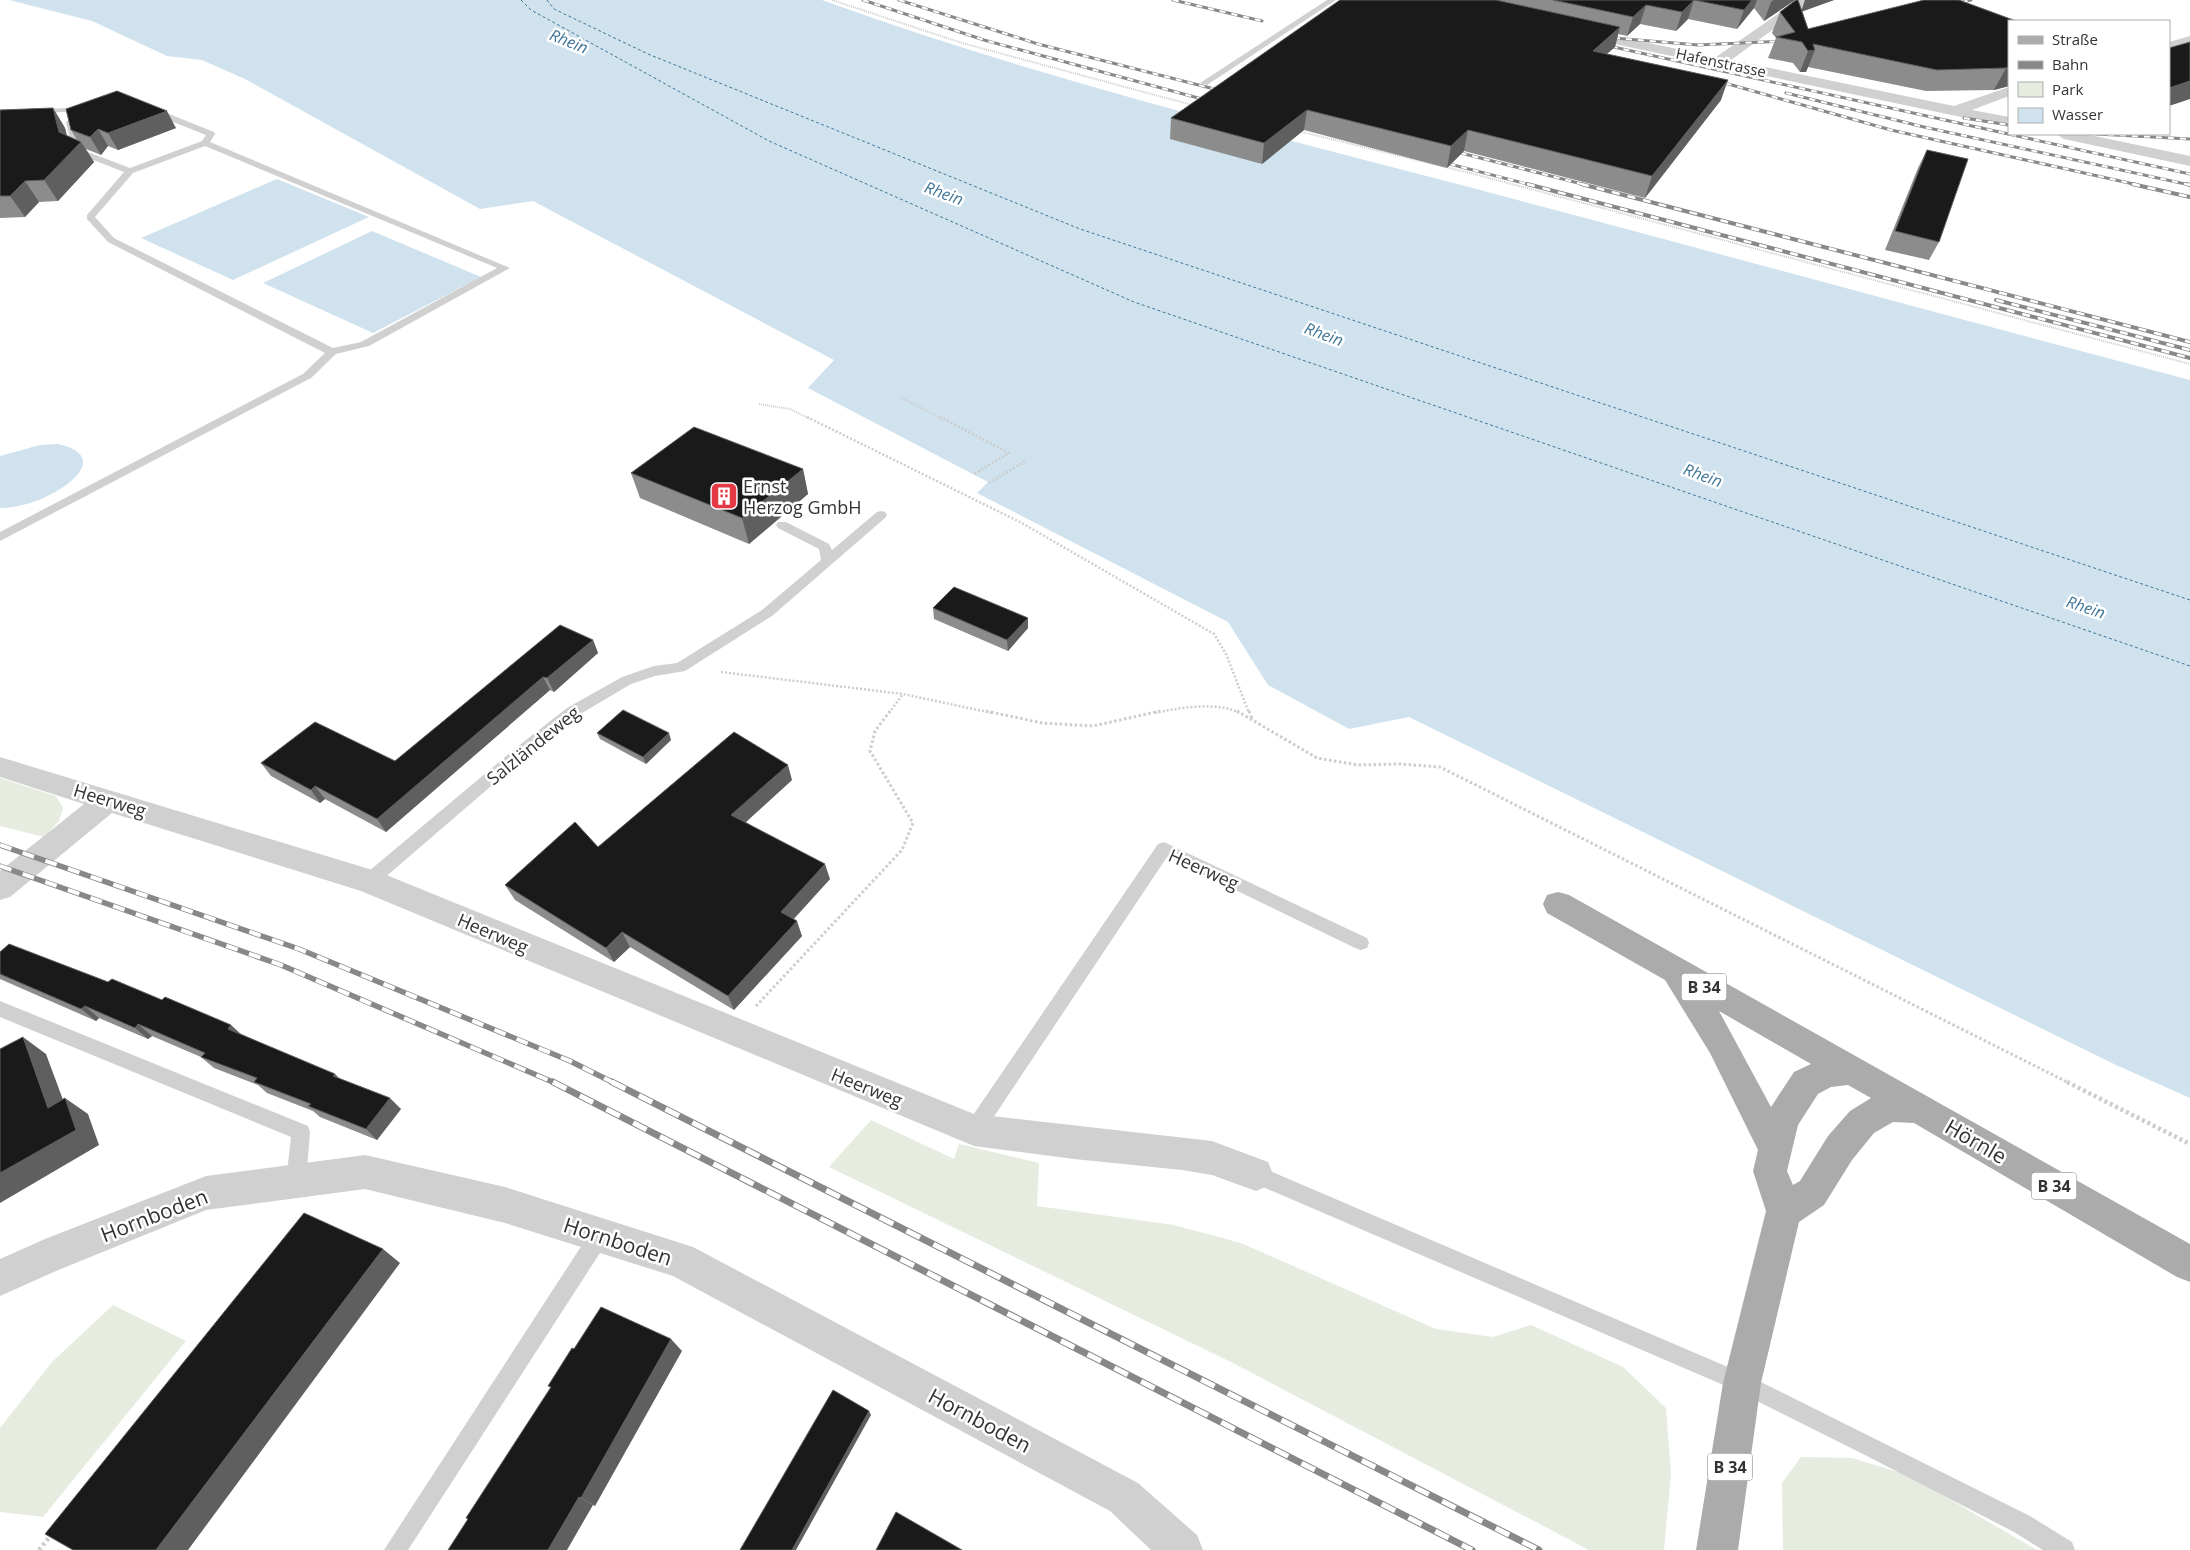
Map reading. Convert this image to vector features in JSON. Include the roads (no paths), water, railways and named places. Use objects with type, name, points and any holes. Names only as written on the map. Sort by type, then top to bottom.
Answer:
[{"type":"main road","name":"B 34","points":[[1558,904],[1919,1108]]},
{"type":"main road","points":[[1674,970],[1726,1051],[1775,1148]]},
{"type":"main road","points":[[1784,1211],[1770,1171],[1782,1120],[1806,1083],[1827,1072],[1851,1070]]},
{"type":"main road","name":"Hörnle","points":[[1784,1211],[1812,1193],[1840,1148],[1862,1122],[1889,1106],[1919,1108],[2190,1264]]},
{"type":"main road","name":"B 34","points":[[1717,1550],[1742,1384],[1784,1211]]},
{"type":"street","points":[[1718,62],[1807,0]]},
{"type":"street","name":"Hafenstrasse","points":[[1568,30],[2008,122]]},
{"type":"street","points":[[2170,46],[2190,40]]},
{"type":"street","points":[[1958,110],[2008,91]]},
{"type":"street","points":[[2069,135],[2190,161]]},
{"type":"street","name":"Heerweg","points":[[0,766],[369,881],[974,1130],[1074,1144],[1182,1153],[1212,1158],[1256,1174]]},
{"type":"street","points":[[0,888],[108,800]]},
{"type":"street","name":"Hornboden","points":[[0,1278],[45,1257],[206,1193],[365,1172],[505,1205],[680,1260],[1124,1497],[1182,1550]]},
{"type":"lane","points":[[1204,83],[1332,0]]},
{"type":"lane","points":[[142,106],[211,134],[205,143],[130,170],[90,217],[111,240],[332,352]]},
{"type":"lane","points":[[0,113],[96,108],[70,122],[76,150],[130,170]]},
{"type":"lane","points":[[0,537],[306,376],[332,352],[365,344],[505,268],[205,143]]},
{"type":"lane","name":"Salzländeweg","points":[[369,881],[566,715],[607,691],[641,676],[664,667],[680,668],[767,613],[881,515]]},
{"type":"lane","points":[[782,525],[825,546],[827,560]]},
{"type":"lane","name":"Heerweg","points":[[974,1130],[1164,848],[1361,943]]},
{"type":"lane","points":[[0,1009],[301,1132],[296,1181]]},
{"type":"lane","points":[[1256,1174],[1742,1384],[1960,1492],[2022,1524],[2064,1550]]},
{"type":"lane","points":[[395,1550],[600,1235]]},
{"type":"water","name":"Rhein","points":[[9,0],[822,0],[974,51],[1128,97],[2190,380],[2190,1098],[2116,1065],[1409,717],[1349,729],[1268,685],[1228,622],[977,493],[988,482],[808,388],[834,360],[533,201],[480,209],[247,80],[202,60],[167,56],[92,21]]},
{"type":"water","points":[[277,179],[369,217],[233,280],[141,238]]},
{"type":"water","points":[[372,231],[481,277],[373,333],[263,283]]},
{"type":"water","points":[[58,444],[71,448],[79,453],[83,459],[80,472],[74,479],[57,491],[37,501],[15,507],[0,508],[0,456],[40,445]]},
{"type":"railway","points":[[863,0],[984,40],[1213,102]]},
{"type":"railway","points":[[899,0],[1038,44],[1226,92]]},
{"type":"railway","points":[[1173,0],[1262,21]]},
{"type":"railway","points":[[1950,5],[1971,0]]},
{"type":"railway","points":[[1602,37],[1698,45],[1787,41]]},
{"type":"railway","points":[[1600,44],[2008,134]]},
{"type":"railway","points":[[1714,80],[1891,130],[2138,185]]},
{"type":"railway","points":[[1786,93],[1924,127],[2190,185],[2187,184]]},
{"type":"railway","points":[[1964,118],[2008,125]]},
{"type":"railway","points":[[2013,135],[2190,174]]},
{"type":"railway","points":[[2115,135],[2190,139]]},
{"type":"railway","points":[[1449,150],[1586,185]]},
{"type":"railway","points":[[1438,161],[1531,185]]},
{"type":"railway","points":[[1527,184],[2190,358]]},
{"type":"railway","points":[[1581,184],[2190,342]]},
{"type":"railway","points":[[2132,184],[2190,197]]},
{"type":"railway","points":[[1996,300],[2190,350]]},
{"type":"railway","points":[[0,845],[299,949],[570,1061],[612,1082]]},
{"type":"railway","points":[[0,866],[281,965],[555,1083]]},
{"type":"railway","points":[[612,1082],[1539,1550]]},
{"type":"railway","points":[[555,1083],[1472,1550]]},
{"type":"place","name":"Ernst Herzog GmbH","points":[[724,496]]}]
